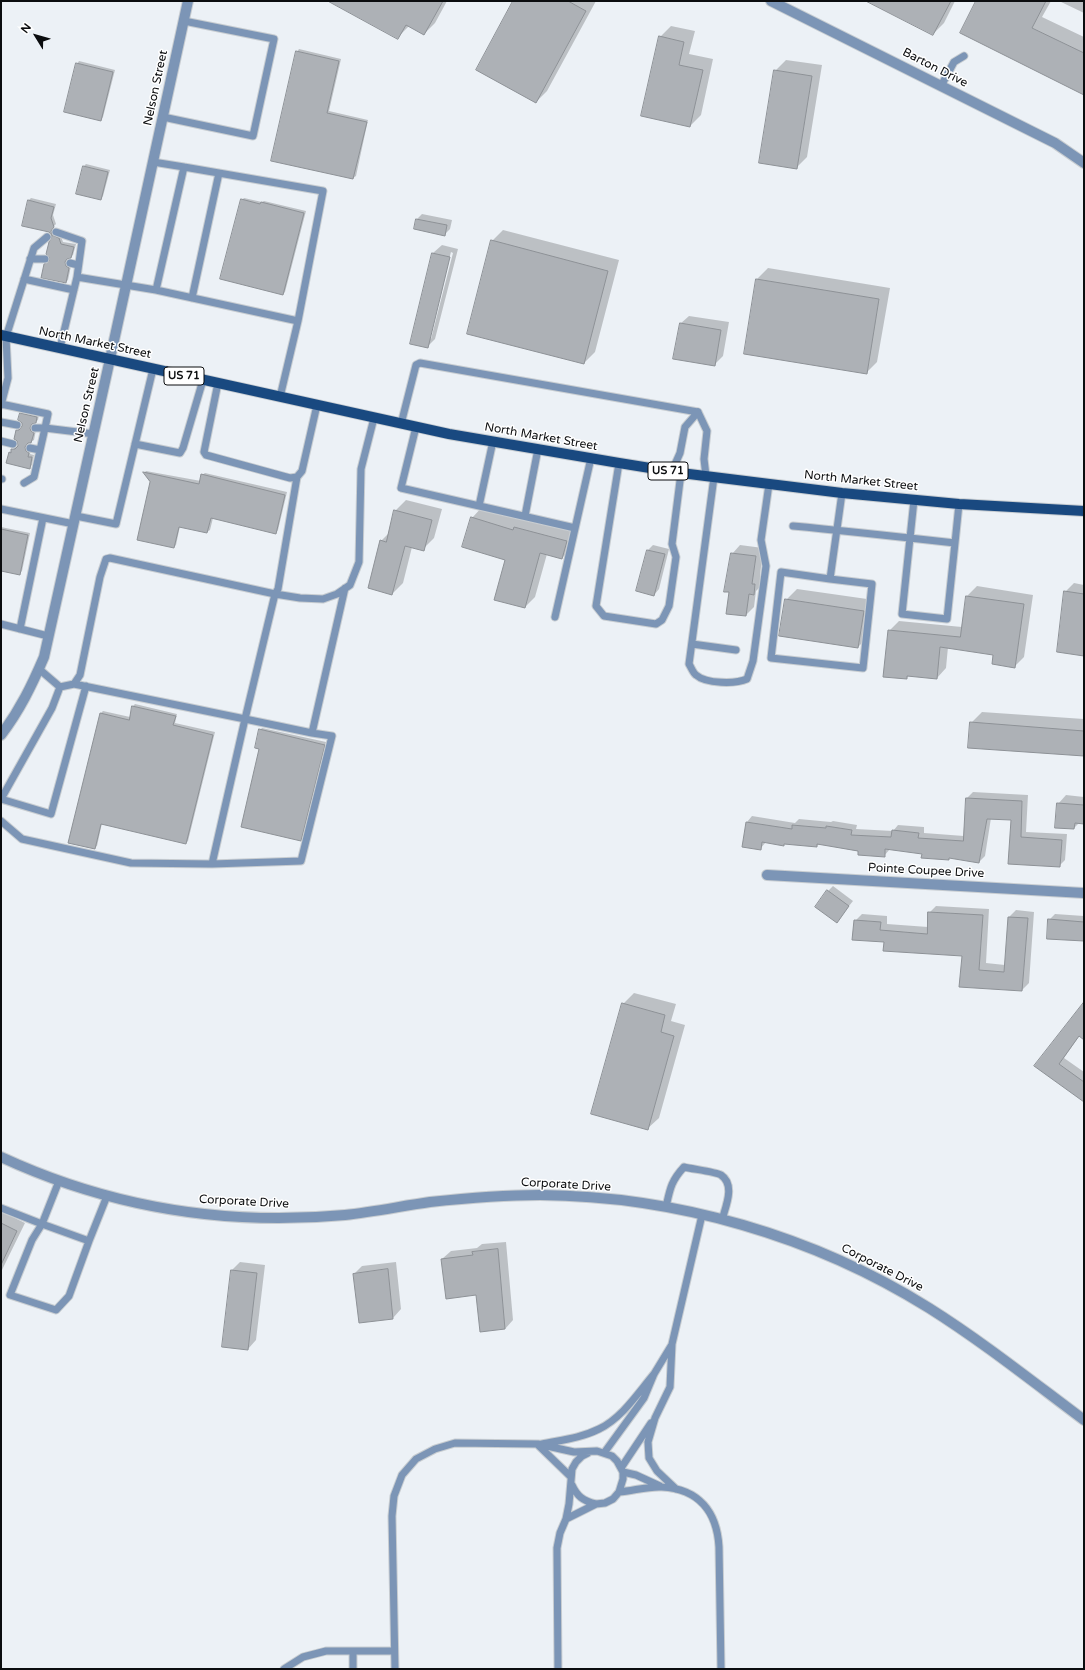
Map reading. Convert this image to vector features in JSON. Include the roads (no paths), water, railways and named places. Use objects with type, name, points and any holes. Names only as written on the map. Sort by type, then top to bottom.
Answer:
[{"type":"main road","name":"North Market Street","points":[[3,336],[401,424],[619,463],[710,477],[842,493],[959,504],[1084,512]]},
{"type":"street","name":"Nelson Street","points":[[1,735],[18,711],[33,685],[44,657],[188,1]]},
{"type":"street","name":"Barton Drive","points":[[771,1],[1055,143],[1084,163]]},
{"type":"street","name":"Pointe Coupee Drive","points":[[767,875],[1084,893]]},
{"type":"street","name":"Corporate Drive","points":[[1,1158],[59,1181],[107,1196],[182,1212],[267,1218],[316,1217],[461,1199],[541,1195],[593,1197],[666,1207],[702,1215],[780,1237],[836,1259],[897,1289],[956,1325],[1084,1420]]},
{"type":"lane","points":[[163,117],[253,136],[274,39],[184,21]]},
{"type":"lane","points":[[941,86],[954,62],[964,56]]},
{"type":"lane","points":[[153,162],[323,191],[298,321],[280,397]]},
{"type":"lane","points":[[156,290],[184,167]]},
{"type":"lane","points":[[192,298],[219,173]]},
{"type":"lane","points":[[56,232],[82,241],[77,277],[60,348]]},
{"type":"lane","points":[[24,483],[34,477],[48,414],[1,404],[8,378],[3,336],[34,248],[47,237]]},
{"type":"lane","points":[[30,259],[45,259]]},
{"type":"lane","points":[[70,263],[78,265]]},
{"type":"lane","points":[[77,277],[156,290],[298,321]]},
{"type":"lane","points":[[24,279],[74,290]]},
{"type":"lane","points":[[401,424],[416,365],[420,363],[698,412]]},
{"type":"lane","points":[[1,509],[43,518],[116,524],[153,369]]},
{"type":"lane","points":[[135,444],[180,453],[183,448],[203,380]]},
{"type":"lane","points":[[218,383],[204,452],[206,455],[290,478],[297,477]]},
{"type":"lane","points":[[212,864],[274,594],[278,589],[297,477],[302,471],[317,406]]},
{"type":"lane","points":[[619,463],[596,606],[604,616],[656,624],[662,620],[669,606],[676,557],[672,544],[676,472],[685,427],[698,412]]},
{"type":"lane","points":[[698,412],[707,431],[704,459],[710,477],[689,664],[696,675],[710,681],[740,682],[747,678],[753,661],[766,566],[761,540],[769,484]]},
{"type":"lane","points":[[74,684],[80,675],[100,577],[106,559],[110,558],[274,594],[300,598],[323,599],[337,594],[350,585],[359,562],[361,469],[374,418]]},
{"type":"lane","points":[[1,422],[17,425]]},
{"type":"lane","points":[[416,427],[401,488],[575,528]]},
{"type":"lane","points":[[35,428],[94,434]]},
{"type":"lane","points":[[1,441],[13,444]]},
{"type":"lane","points":[[478,506],[493,441]]},
{"type":"lane","points":[[30,448],[40,450]]},
{"type":"lane","points":[[525,516],[538,449]]},
{"type":"lane","points":[[555,618],[591,458]]},
{"type":"lane","points":[[830,579],[842,493]]},
{"type":"lane","points":[[914,500],[902,614],[947,619],[959,504]]},
{"type":"lane","points":[[20,629],[43,518]]},
{"type":"lane","points":[[793,526],[955,543]]},
{"type":"lane","points":[[782,572],[830,579],[872,584],[863,668],[771,658],[782,572]]},
{"type":"lane","points":[[312,733],[345,588]]},
{"type":"lane","points":[[1,624],[48,636]]},
{"type":"lane","points":[[692,644],[736,650]]},
{"type":"lane","points":[[39,669],[60,687]]},
{"type":"lane","points":[[1,821],[22,839],[132,863],[212,864],[302,861],[332,736],[86,686],[74,684],[60,687]]},
{"type":"lane","points":[[60,687],[52,708],[1,799],[51,814],[86,686]]},
{"type":"lane","points":[[666,1207],[670,1188],[675,1176],[684,1167],[721,1175],[729,1190],[722,1220]]},
{"type":"lane","points":[[59,1181],[42,1224],[32,1240],[10,1295],[56,1310],[69,1296],[107,1196]]},
{"type":"lane","points":[[1,1208],[89,1242]]},
{"type":"lane","points":[[622,1470],[655,1418],[670,1388],[672,1344],[702,1215]]},
{"type":"lane","points":[[604,1452],[644,1398],[654,1374],[672,1344]]},
{"type":"lane","points":[[538,1444],[578,1436],[600,1429],[613,1420],[654,1374]]},
{"type":"lane","points":[[655,1418],[648,1442],[649,1458],[657,1470],[676,1489]]},
{"type":"lane","points":[[395,1669],[392,1516],[394,1496],[402,1475],[416,1459],[435,1449],[455,1443],[538,1444],[574,1452],[604,1452],[612,1456],[622,1470],[623,1479],[619,1492],[613,1499],[605,1503],[596,1504],[566,1519]]},
{"type":"lane","points":[[538,1444],[571,1477]]},
{"type":"lane","points":[[558,1669],[557,1548],[560,1533],[566,1519],[572,1485],[572,1469],[582,1456],[590,1453]]},
{"type":"lane","points":[[622,1470],[662,1487]]},
{"type":"lane","points":[[572,1485],[581,1498],[596,1504]]},
{"type":"lane","points":[[619,1492],[662,1487],[676,1489],[705,1504],[718,1531],[720,1566],[721,1669]]},
{"type":"lane","points":[[284,1669],[303,1657],[326,1651],[394,1651]]},
{"type":"lane","points":[[353,1651],[353,1669]]}]
